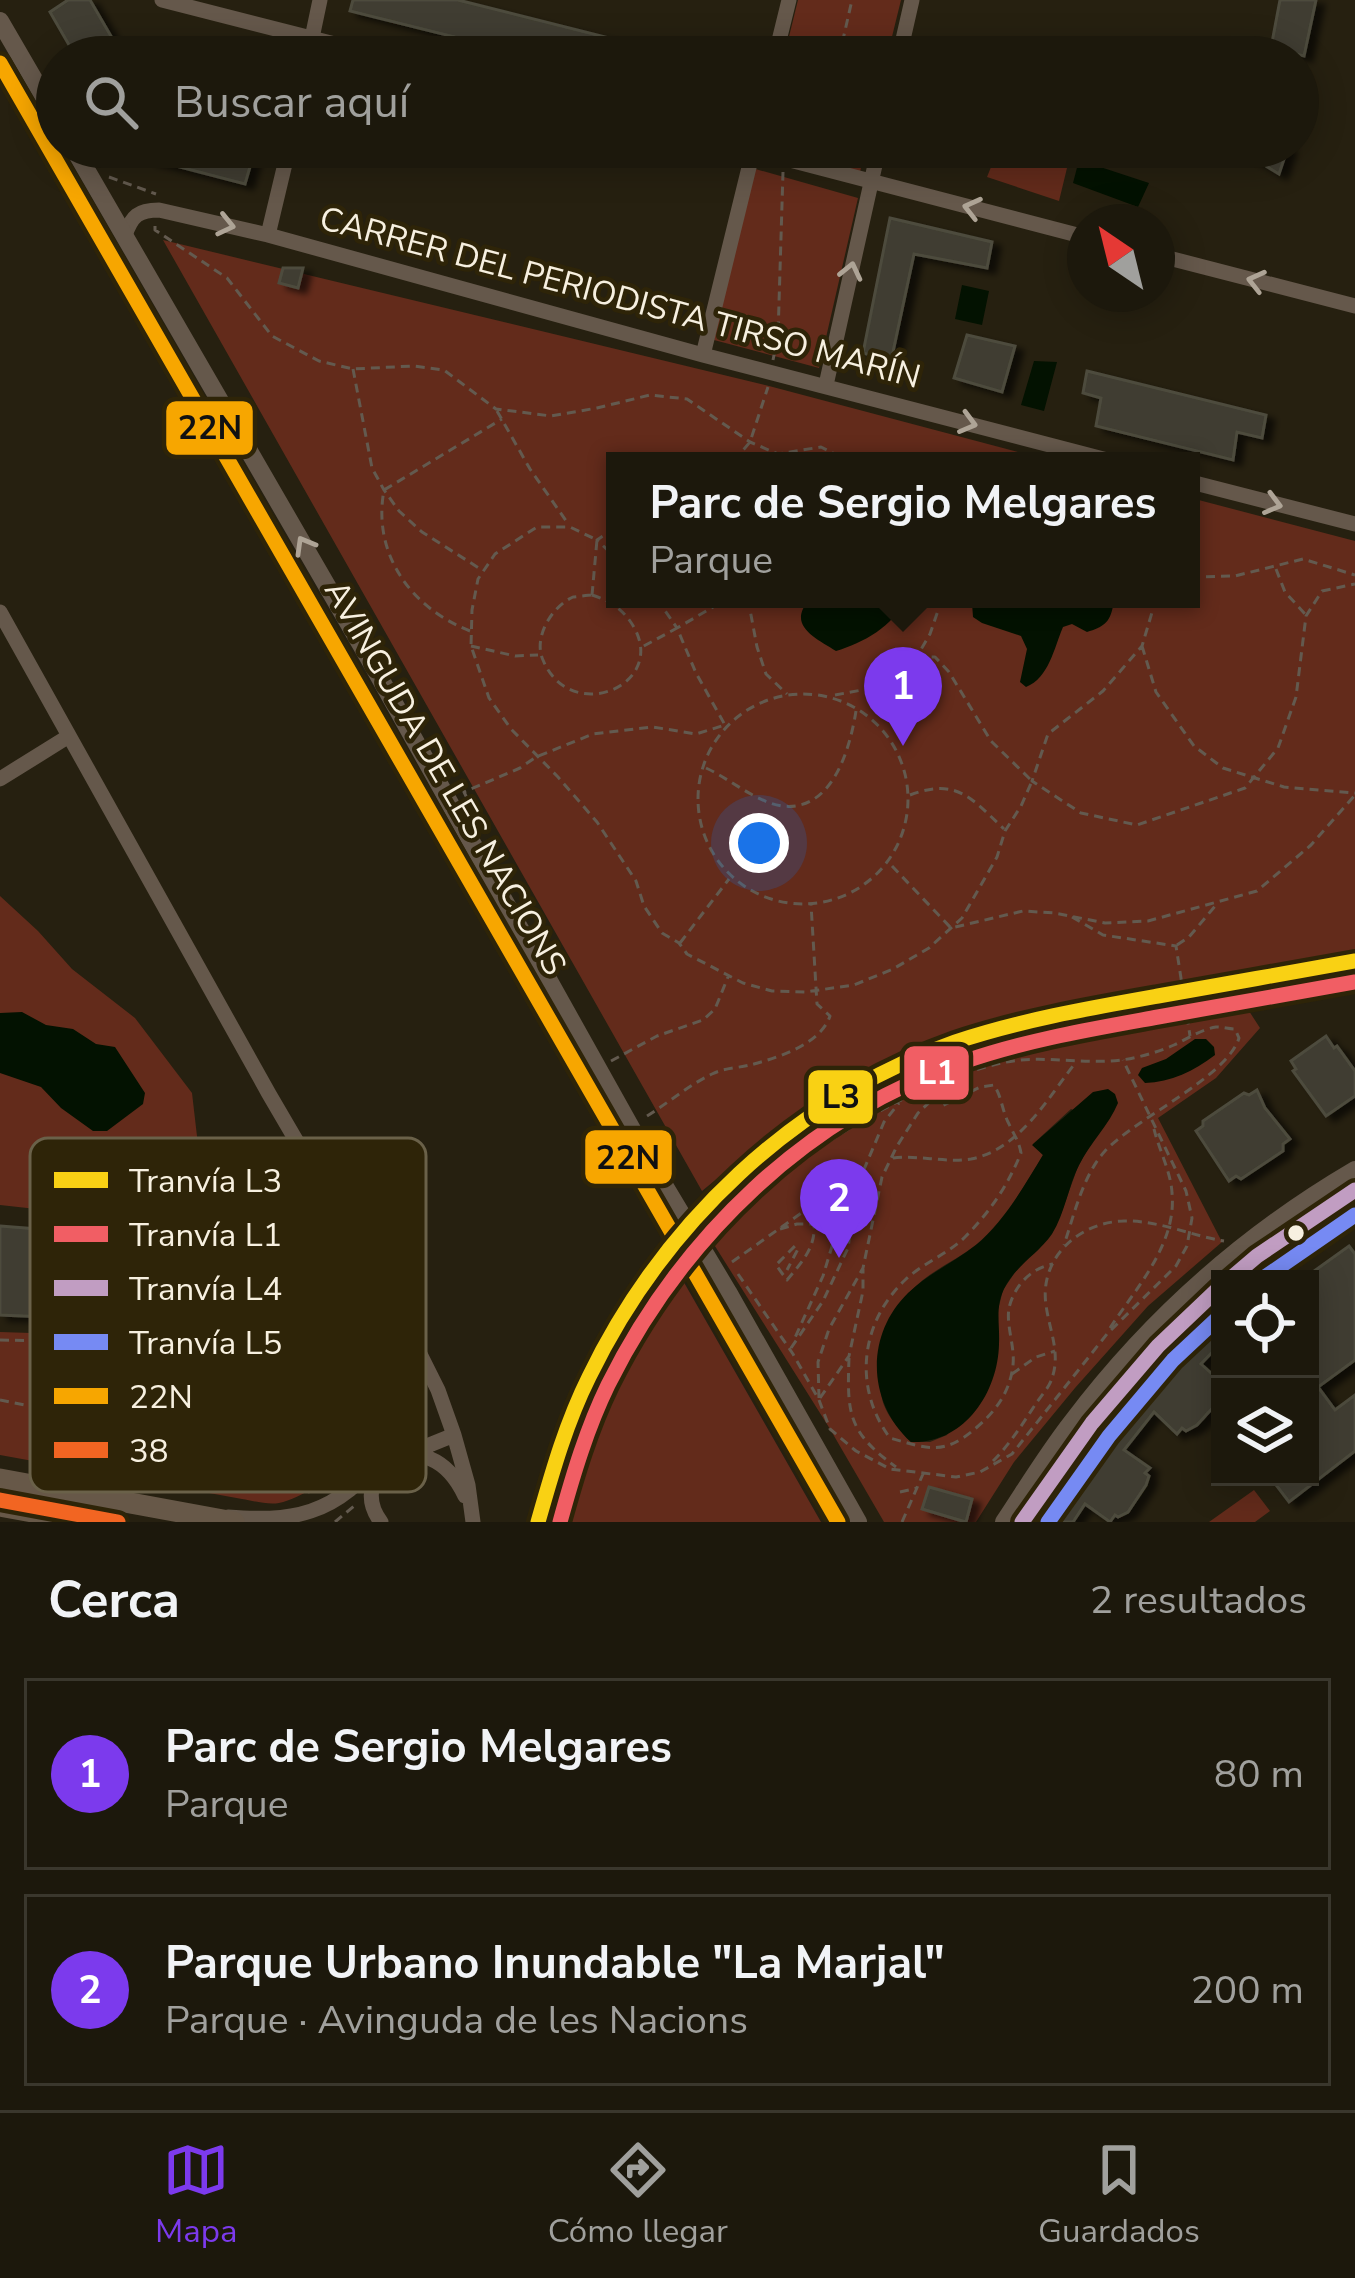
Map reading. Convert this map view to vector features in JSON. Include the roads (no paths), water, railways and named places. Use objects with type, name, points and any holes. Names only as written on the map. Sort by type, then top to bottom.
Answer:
[{"type":"main road","points":[[0,1479],[30,1485]]},
{"type":"main road","points":[[71,1492],[234,1522]]},
{"type":"main road","points":[[0,1506],[87,1522]]},
{"type":"street","points":[[162,0],[304,36]]},
{"type":"street","points":[[312,36],[320,0]]},
{"type":"street","points":[[780,36],[789,0]]},
{"type":"street","points":[[904,36],[912,0]]},
{"type":"street","points":[[0,21],[36,83]]},
{"type":"street","name":"AVINGUDA DE LES NACIONS","points":[[0,63],[36,125]]},
{"type":"street","name":"AVINGUDA DE LES NACIONS","points":[[61,168],[641,1164],[858,1522]]},
{"type":"street","name":"AVINGUDA DE LES NACIONS","points":[[86,168],[371,662],[641,1164]]},
{"type":"street","points":[[268,235],[284,168]]},
{"type":"street","points":[[704,355],[745,168]]},
{"type":"street","points":[[822,168],[1067,232]]},
{"type":"street","points":[[826,385],[874,168]]},
{"type":"street","name":"CARRER DEL PERIODISTA TIRSO MARÍN","points":[[125,235],[131,219],[142,210],[159,210],[268,235],[1077,452]]},
{"type":"street","points":[[1175,260],[1355,306]]},
{"type":"street","points":[[1200,484],[1355,524]]},
{"type":"street","points":[[0,612],[295,1138]]},
{"type":"street","points":[[0,779],[69,736]]},
{"type":"street","points":[[1004,1522],[1069,1426],[1174,1305],[1264,1229],[1355,1170]]},
{"type":"street","points":[[1262,1270],[1355,1205]]},
{"type":"street","name":"AVINGUDA DE LES NACIONS","points":[[721,1298],[838,1522]]},
{"type":"street","points":[[1044,1522],[1126,1404],[1211,1313]]},
{"type":"street","points":[[426,1365],[454,1435],[471,1515]]},
{"type":"street","points":[[426,1446],[454,1435]]},
{"type":"street","points":[[426,1456],[446,1467],[457,1480],[471,1515]]},
{"type":"street","points":[[196,1515],[267,1520],[312,1511],[344,1492]]},
{"type":"street","points":[[372,1492],[374,1513],[381,1522]]},
{"type":"tram line","name":"L3","points":[[538,1522],[589,1377],[655,1268],[739,1174],[840,1097],[896,1066],[980,1034],[1081,1010],[1355,961]]},
{"type":"tram line","name":"L1","points":[[560,1522],[593,1418],[638,1331],[711,1232],[801,1149],[906,1085],[1011,1047],[1355,982]]},
{"type":"tram line","name":"L4","points":[[1241,1270],[1355,1190]]},
{"type":"tram line","name":"L5","points":[[1275,1270],[1355,1215]]},
{"type":"tram line","name":"L4","points":[[1022,1522],[1092,1423],[1158,1346],[1211,1296]]},
{"type":"tram line","name":"L5","points":[[1048,1522],[1109,1436],[1173,1360],[1211,1324]]},
{"type":"place","name":"Parc de Sergio Melgares","points":[[903,746]]},
{"type":"place","name":"Parque Urbano Inundable \"La Marjal\"","points":[[839,1258]]}]
